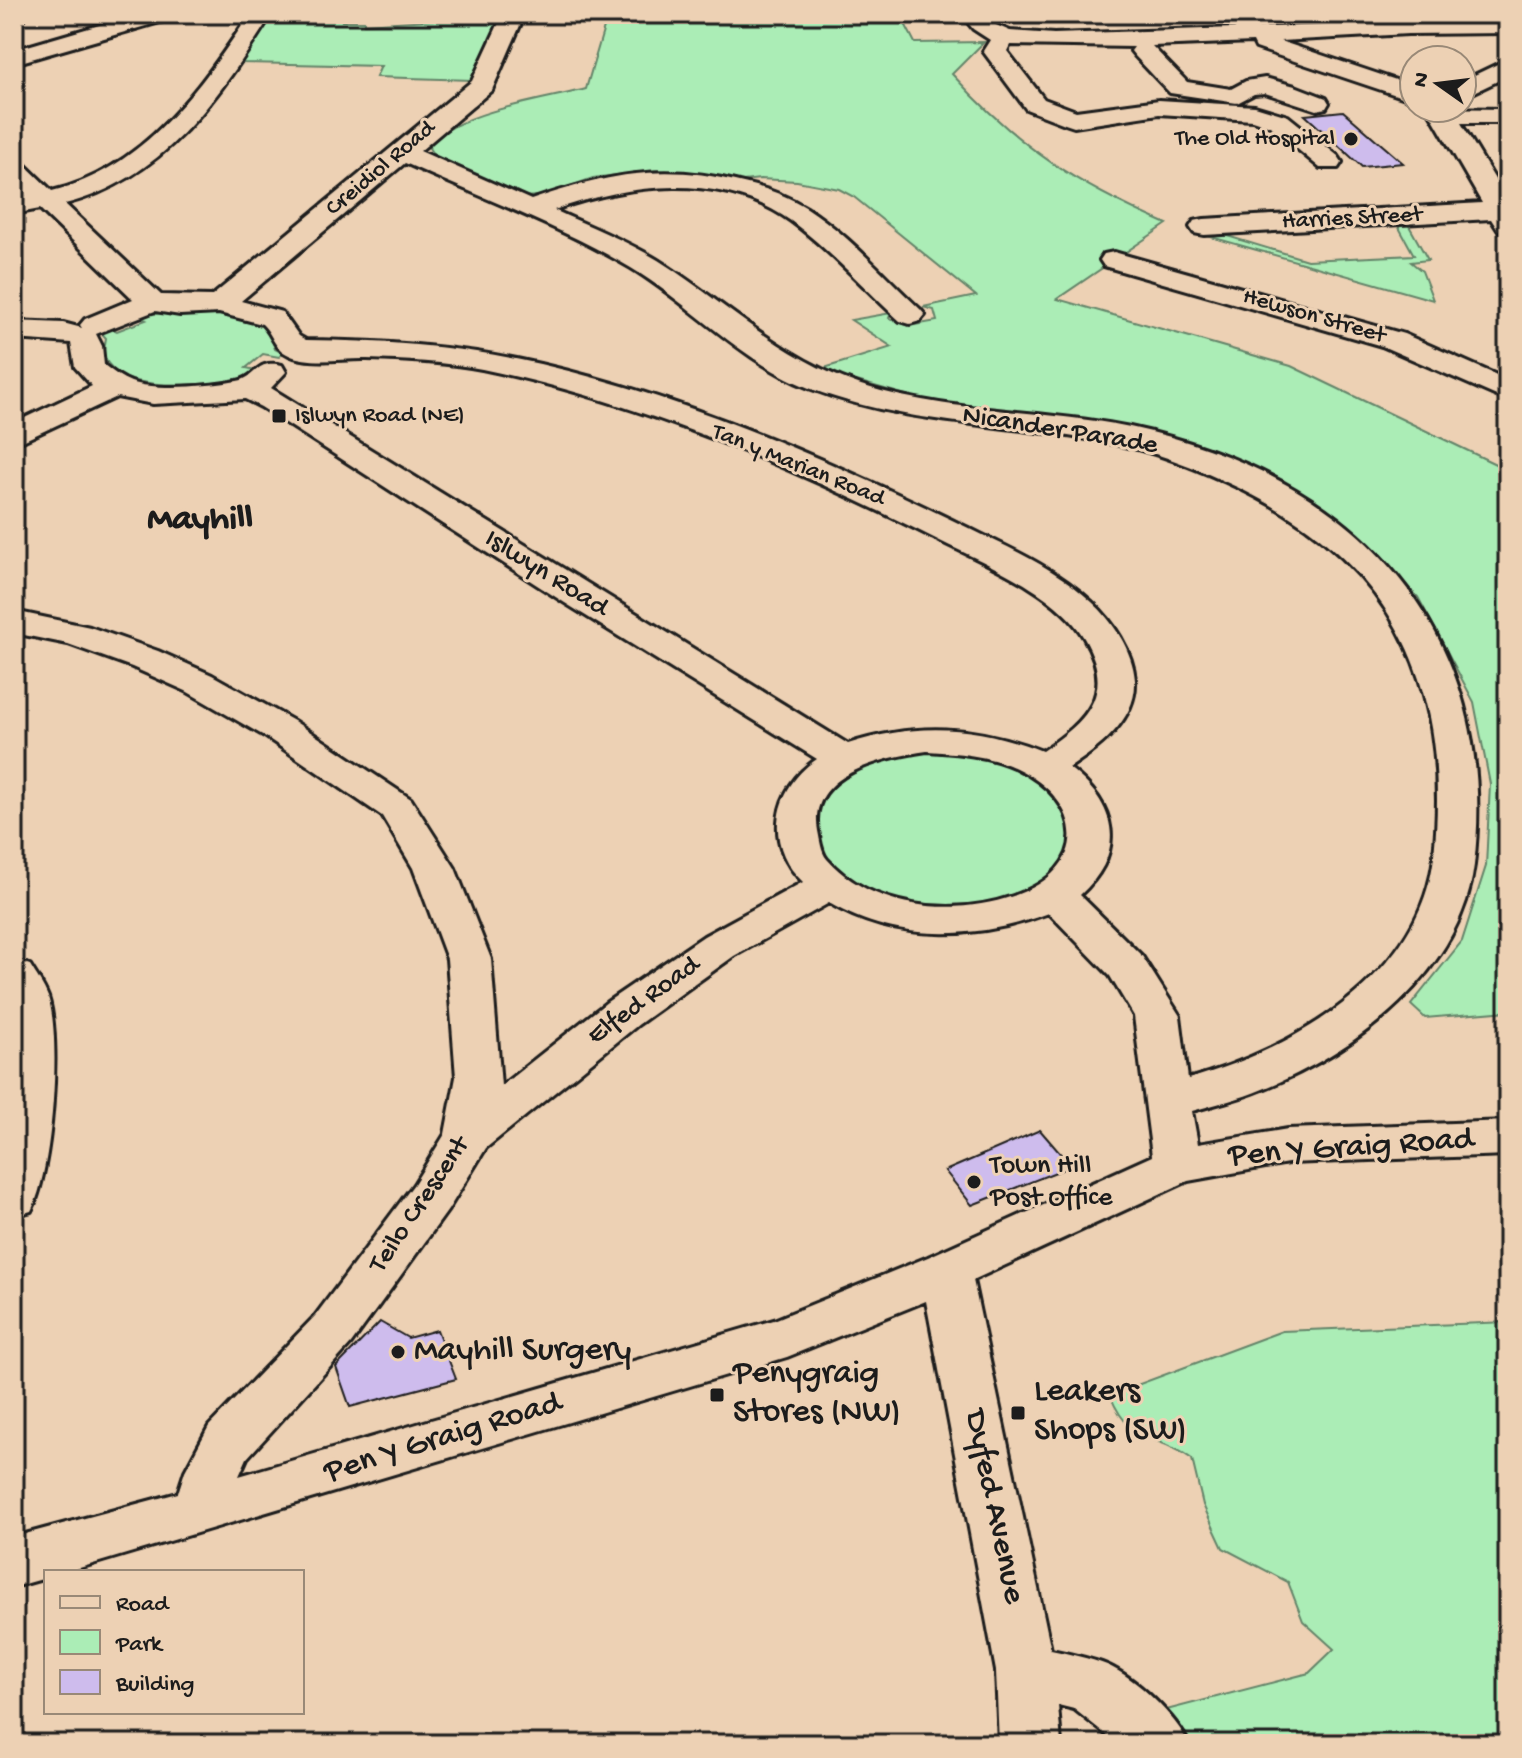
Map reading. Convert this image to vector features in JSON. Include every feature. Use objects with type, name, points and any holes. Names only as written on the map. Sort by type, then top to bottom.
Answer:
[{"type":"street","points":[[14,57],[162,14]]},
{"type":"street","points":[[14,206],[88,188],[118,174],[167,139],[207,92],[261,14]]},
{"type":"street","name":"Creidiol Road","points":[[220,304],[483,85],[514,14]]},
{"type":"street","points":[[974,16],[1021,17]]},
{"type":"street","points":[[974,16],[988,31],[1003,37],[1145,40],[1507,25]]},
{"type":"street","points":[[1243,36],[1398,89]]},
{"type":"street","points":[[1003,37],[995,51],[1035,104],[1074,119],[1159,107],[1246,105]]},
{"type":"street","points":[[1143,51],[1179,88],[1246,105],[1279,121],[1329,162]]},
{"type":"street","points":[[1478,82],[1508,66]]},
{"type":"street","points":[[1246,105],[1243,90],[1266,86],[1317,103]]},
{"type":"street","points":[[1478,114],[1508,116]]},
{"type":"street","points":[[1448,124],[1504,217]]},
{"type":"street","name":"Nicander Parade","points":[[402,152],[613,246],[647,266],[751,343],[816,380],[894,404],[1083,428],[1131,437],[1170,449],[1245,476],[1291,501],[1331,528],[1382,576],[1419,637],[1449,717],[1459,788],[1454,860],[1440,916],[1412,961],[1372,1000],[1306,1050],[1245,1078],[1167,1102]]},
{"type":"street","points":[[14,169],[152,302]]},
{"type":"street","points":[[530,209],[601,184],[658,176],[710,181],[768,198],[799,215],[910,315]]},
{"type":"street","name":"Harries Street","points":[[1204,227],[1504,217]]},
{"type":"street","name":"Hewson Street","points":[[1114,260],[1393,340],[1508,392]]},
{"type":"street","points":[[14,330],[89,331],[152,302],[180,306],[220,304],[272,318],[279,324],[287,341],[300,349],[249,389],[177,395],[140,392],[116,386],[91,370],[88,363],[89,331]]},
{"type":"street","name":"Tan y Marian Road","points":[[300,349],[420,350],[480,360],[601,390],[731,436],[847,484],[1009,562],[1053,590],[1092,622],[1113,658],[1117,688],[1111,712],[1077,745],[1045,766]]},
{"type":"street","points":[[14,435],[116,386]]},
{"type":"street","name":"Islwyn Road","points":[[249,389],[272,400],[564,587],[844,759]]},
{"type":"street","name":"Teilo Crescent","points":[[14,622],[77,635],[145,659],[199,683],[280,729],[397,808],[434,868],[469,959],[479,1077],[469,1136],[431,1197],[333,1330],[228,1442],[213,1471],[200,1511]]},
{"type":"street","points":[[927,739],[969,741],[1045,766],[1069,787],[1086,808],[1093,835],[1082,868],[1055,895],[1004,916],[934,921],[878,909],[844,894],[811,868],[801,852],[795,817],[810,785],[844,759],[883,745],[927,739]]},
{"type":"street","name":"Elfed Road","points":[[469,1136],[623,1013],[719,946],[832,884]]},
{"type":"street","points":[[1055,895],[1126,966],[1157,1016],[1178,1165]]},
{"type":"street","points":[[14,975],[26,998],[31,1051],[26,1122],[14,1198]]},
{"type":"street","name":"Pen Y Graig Road","points":[[14,1562],[200,1511],[787,1337],[946,1271],[1178,1165],[1288,1146],[1508,1138]]},
{"type":"street","name":"Dyfed Avenue","points":[[946,1271],[1026,1671],[1030,1744]]},
{"type":"street","points":[[1026,1671],[1090,1686],[1139,1724],[1158,1744]]},
{"type":"green space","points":[[274,14],[343,14],[342,21],[364,21],[364,24],[446,19],[447,14],[505,14],[473,80],[376,77],[381,66],[241,63]]},
{"type":"green space","points":[[608,14],[900,14],[915,43],[984,42],[952,74],[977,100],[1026,144],[1077,179],[1167,224],[1057,299],[1291,366],[1508,470],[1508,1011],[1425,1018],[1411,1005],[1462,941],[1486,866],[1490,784],[1474,702],[1418,597],[1333,513],[1265,475],[1169,437],[1077,421],[934,403],[818,370],[892,347],[851,320],[891,313],[889,318],[909,326],[937,321],[934,310],[923,307],[976,296],[854,197],[839,189],[797,181],[760,179],[735,182],[657,170],[593,178],[542,196],[520,197],[435,157],[429,148],[439,136],[456,125],[500,109],[586,89]]},
{"type":"green space","points":[[1396,222],[1407,222],[1428,260],[1411,262],[1422,271],[1433,300],[1197,233],[1214,232],[1307,260],[1414,255]]},
{"type":"green space","points":[[208,310],[260,322],[270,334],[275,349],[283,353],[279,357],[263,354],[246,368],[261,371],[250,376],[215,383],[174,385],[126,378],[113,369],[103,356],[106,338],[98,329],[106,326],[117,331],[146,320],[135,315]]},
{"type":"green space","points":[[925,751],[974,755],[998,761],[1020,770],[1052,793],[1063,807],[1071,837],[1061,866],[1049,879],[1013,900],[936,911],[860,892],[815,851],[814,803],[827,790],[851,771],[876,760]]},
{"type":"green space","points":[[1508,1322],[1508,1744],[1181,1744],[1151,1714],[1309,1673],[1334,1649],[1303,1621],[1288,1582],[1223,1548],[1203,1505],[1192,1459],[1136,1431],[1118,1412],[1110,1395],[1282,1331]]},
{"type":"building","name":"The Old Hospital","points":[[1343,111],[1403,163],[1362,167],[1305,115]]},
{"type":"building","points":[[1040,1130],[1071,1166],[972,1205],[945,1171]]},
{"type":"building","name":"Mayhill Surgery","points":[[380,1322],[408,1338],[437,1330],[456,1379],[350,1407],[336,1367]]},
{"type":"place","name":"The Old Hospital","points":[[1351,139]]},
{"type":"place","name":"Islwyn Road (NE)","points":[[279,416]]},
{"type":"place","name":"Town Hill Post Office","points":[[974,1182]]},
{"type":"place","name":"Mayhill Surgery","points":[[398,1352]]},
{"type":"place","name":"Penygraig Stores (NW)","points":[[717,1395]]},
{"type":"place","name":"Leakers Shops (SW)","points":[[1018,1413]]},
{"type":"district","name":"Mayhill","points":[[200,520]]}]
